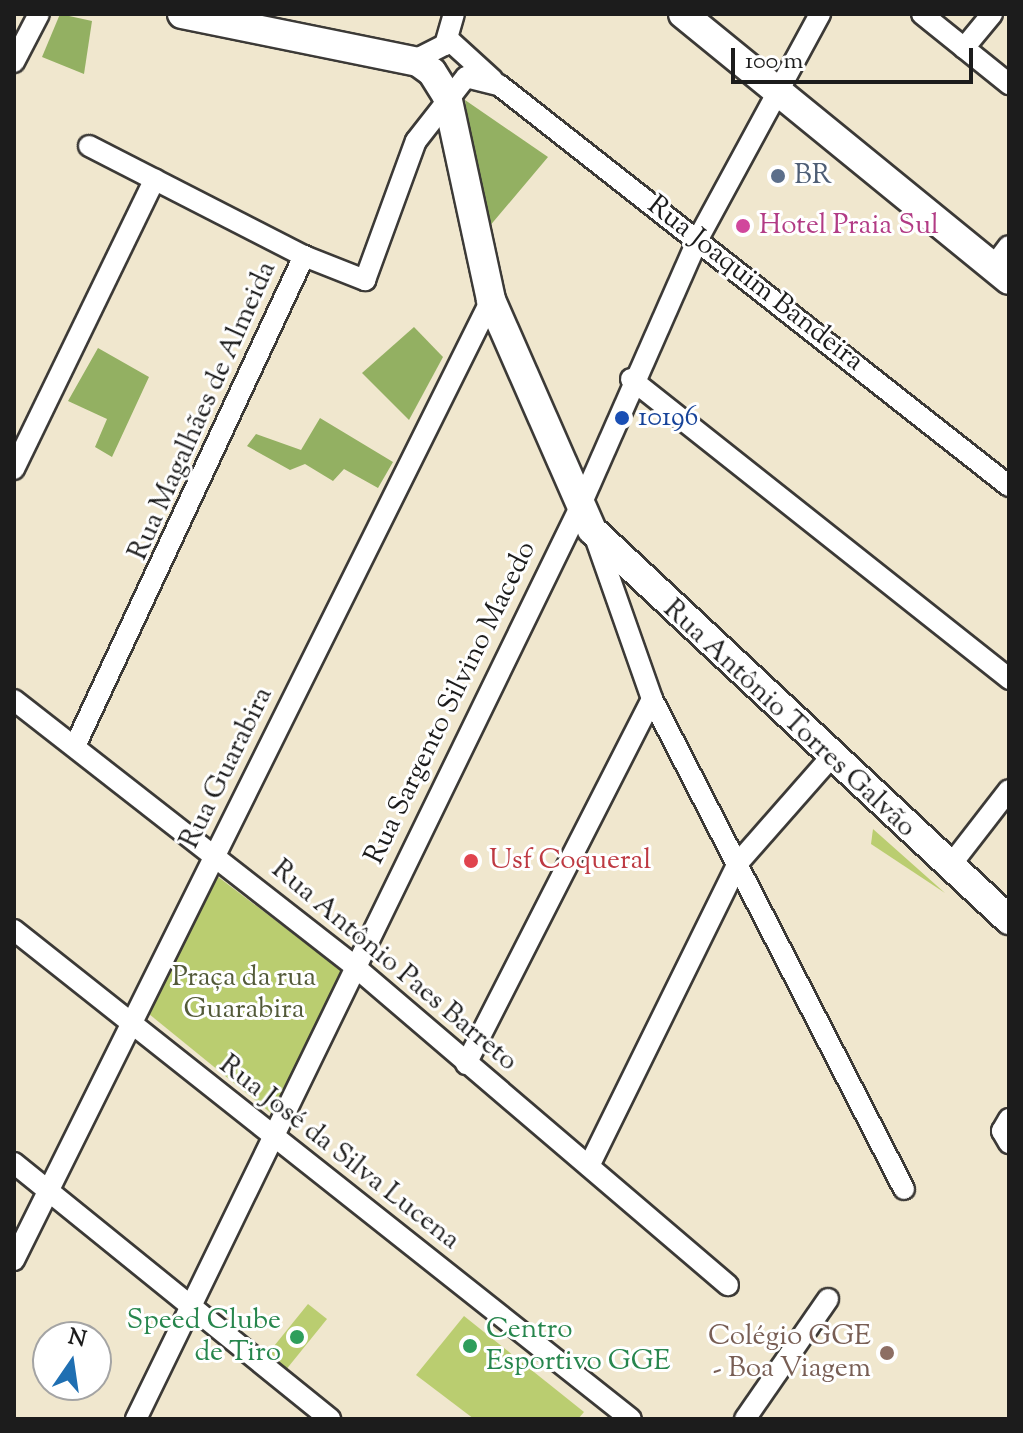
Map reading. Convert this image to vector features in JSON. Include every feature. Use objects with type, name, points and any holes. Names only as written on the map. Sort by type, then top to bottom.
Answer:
[{"type":"main road","points":[[182,14],[248,20],[413,61],[432,72],[447,96],[491,300],[586,520]]},
{"type":"main road","points":[[683,14],[775,89],[1004,264]]},
{"type":"main road","name":"Rua Antônio Torres Galvão","points":[[586,520],[831,757],[1009,920]]},
{"type":"street","points":[[14,62],[39,14]]},
{"type":"street","points":[[413,61],[449,40],[454,14]]},
{"type":"street","name":"Rua Sargento Silvino Macedo","points":[[136,1419],[353,965],[586,520],[631,379],[699,237],[775,89],[820,14]]},
{"type":"street","points":[[922,14],[1009,84]]},
{"type":"street","points":[[964,48],[992,14]]},
{"type":"street","name":"Rua Joaquim Bandeira","points":[[449,40],[499,85],[699,237],[1009,486]]},
{"type":"street","points":[[447,96],[466,77],[499,85]]},
{"type":"street","name":"Rua Magalhães de Almeida","points":[[75,746],[304,256],[365,280],[416,141],[447,96]]},
{"type":"street","points":[[89,146],[304,256]]},
{"type":"street","points":[[14,469],[155,179]]},
{"type":"street","name":"Rua Guarabira","points":[[14,1260],[129,1022],[216,854],[491,300]]},
{"type":"street","points":[[631,379],[1009,679]]},
{"type":"street","points":[[586,520],[652,699],[904,1189]]},
{"type":"street","points":[[466,1064],[652,699]]},
{"type":"street","name":"Rua Antônio Paes Barreto","points":[[14,700],[216,854],[353,965],[728,1285]]},
{"type":"street","points":[[589,1166],[738,863],[831,757]]},
{"type":"street","points":[[950,866],[1009,790]]},
{"type":"street","name":"Rua José da Silva Lucena","points":[[14,930],[631,1419]]},
{"type":"street","points":[[14,1163],[191,1302],[330,1419]]},
{"type":"street","points":[[745,1419],[828,1299]]},
{"type":"green space","points":[[60,14],[92,21],[84,74],[42,57]]},
{"type":"green space","points":[[465,100],[548,157],[483,234],[472,150]]},
{"type":"green space","points":[[414,327],[443,357],[409,420],[362,373]]},
{"type":"green space","points":[[98,348],[149,377],[112,457],[95,447],[107,419],[68,401]]},
{"type":"green space","points":[[320,418],[393,462],[378,488],[344,469],[333,481],[305,464],[290,470],[247,446],[256,434],[301,450]]},
{"type":"green space","points":[[873,829],[945,893],[871,844]]},
{"type":"green space","name":"Praça da rua Guarabira","points":[[217,876],[342,971],[272,1114],[149,1014]]},
{"type":"green space","name":"Speed Clube de Tiro","points":[[308,1304],[327,1319],[285,1371],[266,1356]]},
{"type":"green space","name":"Centro Esportivo GGE","points":[[464,1316],[584,1412],[578,1419],[474,1419],[416,1375]]},
{"type":"place","name":"BR","points":[[778,176]]},
{"type":"place","name":"Hotel Praia Sul","points":[[743,226]]},
{"type":"place","name":"10196","points":[[622,418]]},
{"type":"place","name":"Usf Coqueral","points":[[471,861]]},
{"type":"place","name":"Speed Clube de Tiro","points":[[297,1337]]},
{"type":"place","name":"Centro Esportivo GGE","points":[[470,1346]]},
{"type":"place","name":"Colégio GGE - Boa Viagem","points":[[887,1353]]}]
